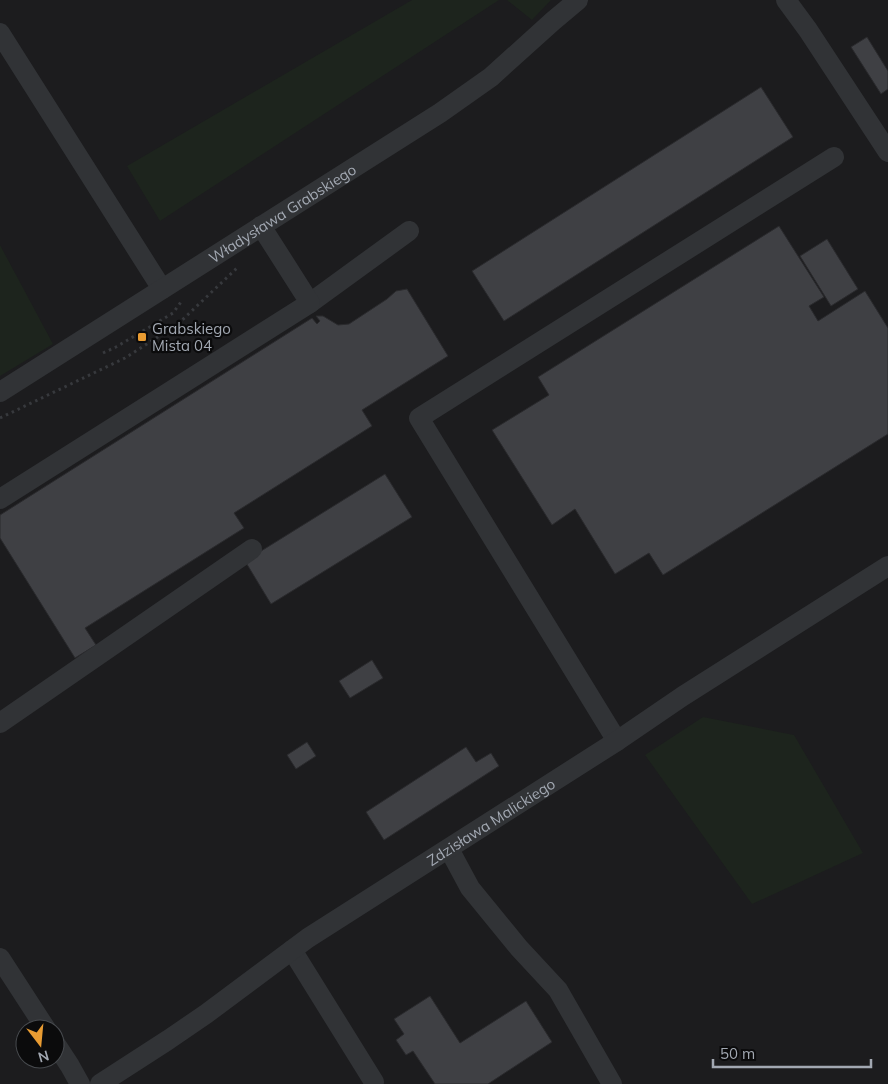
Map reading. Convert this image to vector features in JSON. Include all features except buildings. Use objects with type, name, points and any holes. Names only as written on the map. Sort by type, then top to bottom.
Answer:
[{"type":"street","name":"Władysława Grabskiego","points":[[553,21],[570,0]]},
{"type":"street","name":"Władysława Grabskiego","points":[[0,392],[440,113],[491,77],[578,0]]},
{"type":"street","points":[[786,0],[882,128],[888,152]]},
{"type":"street","points":[[0,33],[162,289]]},
{"type":"street","points":[[617,741],[419,418],[834,157]]},
{"type":"street","points":[[262,226],[310,303]]},
{"type":"street","points":[[0,499],[310,303],[409,231]]},
{"type":"street","points":[[0,723],[252,549]]},
{"type":"street","name":"Zdzisława Malickiego","points":[[100,1084],[191,1025],[292,950],[367,900],[888,566]]},
{"type":"street","points":[[449,849],[470,888],[519,948],[558,990],[612,1084]]},
{"type":"street","points":[[292,950],[374,1082]]},
{"type":"street","points":[[0,958],[40,1019]]},
{"type":"street","points":[[65,1058],[80,1084]]},
{"type":"shaded area","points":[[0,0],[888,0],[888,1084],[0,1084]]},
{"type":"shaded area","points":[[412,0],[499,0],[160,221],[127,166]]},
{"type":"shaded area","points":[[507,0],[551,0],[532,20]]},
{"type":"shaded area","points":[[0,245],[53,344],[0,376]]},
{"type":"shaded area","points":[[703,717],[794,735],[863,853],[752,904],[645,755]]},
{"type":"place","name":"Grabskiego Mista 04","points":[[142,337]]}]
